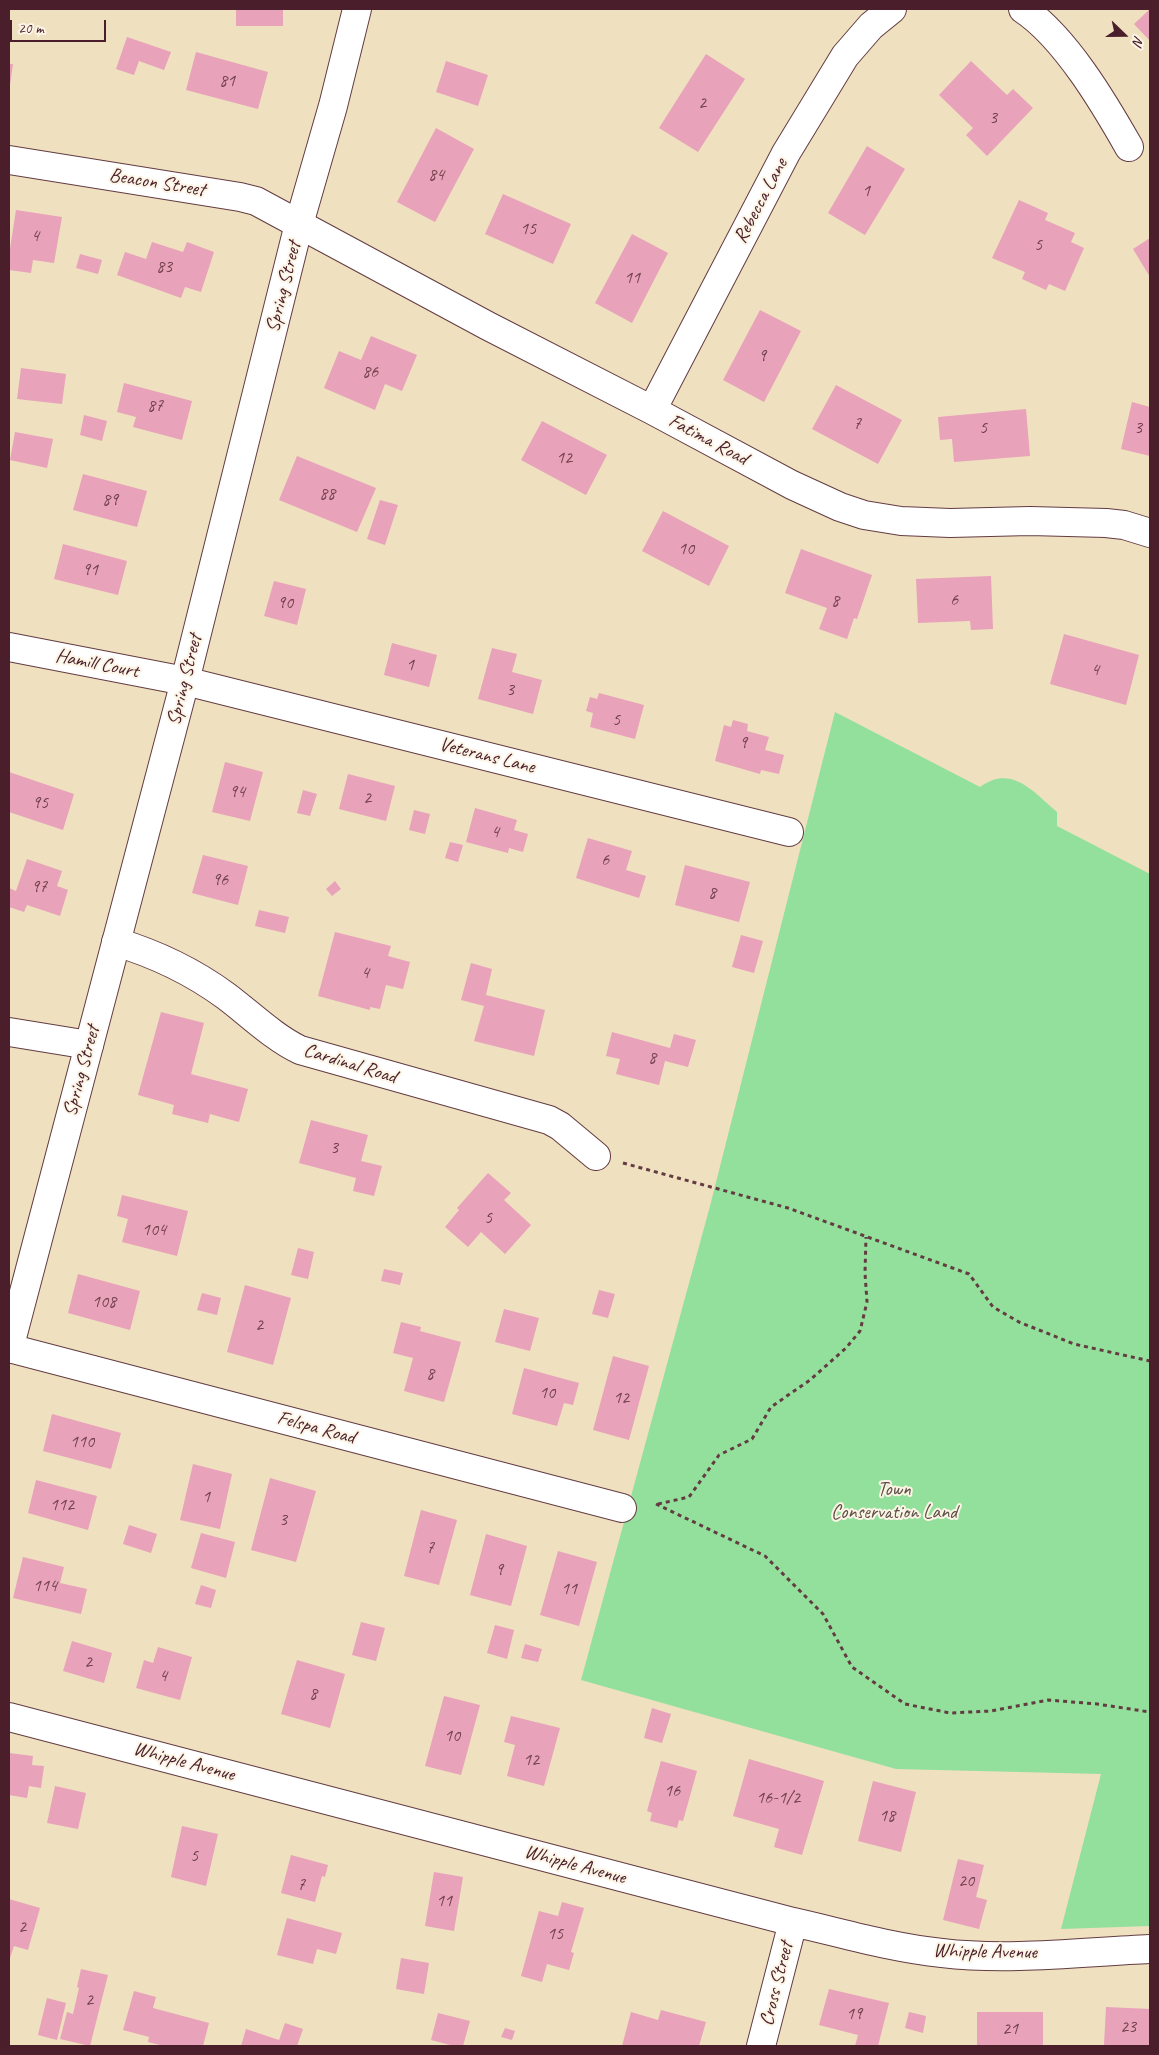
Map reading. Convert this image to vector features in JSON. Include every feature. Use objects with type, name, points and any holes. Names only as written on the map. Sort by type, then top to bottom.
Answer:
[{"type":"street","name":"Spring Street","points":[[9,1349],[185,681],[300,224],[333,106],[357,9]]},
{"type":"street","name":"Rebecca Lane","points":[[652,410],[796,136],[835,71],[856,41],[870,26],[892,9]]},
{"type":"street","points":[[1022,9],[1033,16],[1060,44],[1106,105],[1129,147]]},
{"type":"street","name":"Beacon Street","points":[[9,160],[240,197],[256,201],[300,224]]},
{"type":"street","name":"Fatima Road","points":[[300,224],[488,326],[652,410],[792,485],[840,507],[864,515],[902,522],[1030,521],[1106,523],[1124,525],[1150,533]]},
{"type":"street","name":"Hamill Court","points":[[9,647],[185,681]]},
{"type":"street","name":"Veterans Lane","points":[[185,681],[789,832]]},
{"type":"street","name":"Cardinal Road","points":[[116,942],[161,957],[208,983],[284,1042],[300,1050],[549,1120],[560,1126],[596,1156]]},
{"type":"street","points":[[9,1032],[89,1045]]},
{"type":"street","name":"Felspa Road","points":[[9,1349],[622,1508]]},
{"type":"street","name":"Whipple Avenue","points":[[9,1717],[793,1922],[906,1948],[964,1955],[1150,1949]]},
{"type":"street","name":"Cross Street","points":[[761,2046],[793,1922]]},
{"type":"path","points":[[596,1156],[788,1208],[969,1274],[993,1307],[1019,1322],[1074,1344],[1150,1361]]},
{"type":"path","points":[[622,1508],[656,1504],[688,1497],[719,1455],[752,1439],[771,1407],[810,1380],[846,1348],[860,1331],[867,1302],[865,1274],[866,1237]]},
{"type":"path","points":[[656,1504],[764,1556],[823,1614],[852,1667],[905,1704],[950,1713],[991,1711],[1048,1700],[1097,1704],[1150,1712]]},
{"type":"green space","name":"Town Conservation Land","points":[[835,712],[980,787],[1002,778],[1022,783],[1057,812],[1057,826],[1150,874],[1150,1926],[1061,1929],[1101,1774],[896,1769],[581,1680],[710,1206]]},
{"type":"building","points":[[236,9],[283,9],[283,26],[236,26]]},
{"type":"building","points":[[1150,9],[1150,41],[1134,24]]},
{"type":"building","points":[[127,37],[171,52],[164,70],[139,61],[134,75],[116,69]]},
{"type":"building","points":[[196,52],[268,72],[258,109],[186,90]]},
{"type":"building","points":[[706,54],[745,79],[698,152],[659,128]]},
{"type":"building","points":[[446,61],[488,75],[478,106],[436,92]]},
{"type":"building","points":[[971,61],[1007,95],[1013,89],[1033,108],[987,156],[966,135],[973,128],[939,95]]},
{"type":"building","points":[[9,64],[13,64],[10,85],[9,84]]},
{"type":"building","points":[[436,128],[474,149],[435,222],[397,202]]},
{"type":"building","points":[[867,146],[905,169],[865,235],[828,213]]},
{"type":"building","points":[[503,194],[571,224],[553,264],[485,234]]},
{"type":"building","points":[[1019,200],[1048,213],[1045,220],[1075,233],[1071,242],[1084,248],[1065,291],[1049,284],[1046,290],[1022,279],[1025,272],[992,258]]},
{"type":"building","points":[[16,210],[62,217],[54,263],[33,260],[31,273],[9,270],[9,255]]},
{"type":"building","points":[[632,234],[668,253],[632,323],[595,303]]},
{"type":"building","points":[[1150,238],[1150,277],[1133,249]]},
{"type":"building","points":[[152,242],[183,252],[187,242],[214,252],[201,292],[185,287],[181,298],[117,275],[125,252],[146,259]]},
{"type":"building","points":[[80,254],[102,260],[98,274],[76,268]]},
{"type":"building","points":[[760,310],[801,331],[764,402],[723,380]]},
{"type":"building","points":[[371,336],[417,355],[402,391],[385,384],[375,410],[324,388],[339,351],[361,360]]},
{"type":"building","points":[[21,368],[66,374],[62,404],[17,399]]},
{"type":"building","points":[[124,383],[192,401],[182,440],[133,427],[136,417],[117,412]]},
{"type":"building","points":[[836,385],[902,420],[878,464],[812,429]]},
{"type":"building","points":[[1132,402],[1150,407],[1150,456],[1121,449]]},
{"type":"building","points":[[1026,409],[1030,456],[954,462],[952,439],[940,440],[938,417]]},
{"type":"building","points":[[84,415],[107,421],[102,441],[80,435]]},
{"type":"building","points":[[542,421],[607,455],[586,495],[521,460]]},
{"type":"building","points":[[15,432],[53,439],[47,468],[10,460]]},
{"type":"building","points":[[297,456],[376,488],[357,532],[279,500]]},
{"type":"building","points":[[83,474],[147,491],[137,527],[73,510]]},
{"type":"building","points":[[380,500],[398,505],[385,545],[367,539]]},
{"type":"building","points":[[663,511],[729,546],[709,586],[642,551]]},
{"type":"building","points":[[63,544],[127,561],[118,595],[54,579]]},
{"type":"building","points":[[801,549],[872,575],[857,619],[854,618],[847,639],[819,629],[827,608],[785,593]]},
{"type":"building","points":[[991,576],[993,629],[971,630],[970,621],[918,623],[916,579]]},
{"type":"building","points":[[274,581],[306,589],[297,625],[264,616]]},
{"type":"building","points":[[1064,634],[1139,655],[1126,705],[1050,684]]},
{"type":"building","points":[[392,643],[437,655],[429,687],[384,675]]},
{"type":"building","points":[[492,648],[517,654],[512,672],[542,680],[533,714],[478,699]]},
{"type":"building","points":[[599,693],[644,705],[635,739],[590,727],[593,713],[586,711],[590,697],[597,699]]},
{"type":"building","points":[[733,720],[748,724],[747,731],[769,737],[765,750],[784,755],[779,774],[761,770],[760,774],[715,761],[724,725],[731,727]]},
{"type":"building","points":[[225,762],[263,772],[250,821],[212,812]]},
{"type":"building","points":[[9,772],[74,794],[63,830],[9,812]]},
{"type":"building","points":[[348,774],[395,786],[386,821],[339,809]]},
{"type":"building","points":[[303,790],[317,794],[310,816],[297,813]]},
{"type":"building","points":[[475,808],[517,820],[514,830],[528,834],[523,852],[509,848],[508,853],[466,842]]},
{"type":"building","points":[[414,810],[430,814],[425,834],[409,830]]},
{"type":"building","points":[[588,838],[632,851],[626,870],[646,876],[639,898],[576,878]]},
{"type":"building","points":[[450,842],[463,845],[458,862],[445,858]]},
{"type":"building","points":[[203,855],[248,866],[238,905],[192,893]]},
{"type":"building","points":[[27,859],[62,871],[57,886],[68,890],[60,916],[27,905],[24,912],[9,907],[9,888],[16,891]]},
{"type":"building","points":[[685,865],[750,882],[739,922],[675,905]]},
{"type":"building","points":[[335,881],[341,889],[332,896],[326,889]]},
{"type":"building","points":[[259,910],[289,917],[285,933],[255,926]]},
{"type":"building","points":[[335,932],[391,946],[388,956],[410,962],[403,989],[386,985],[380,1009],[370,1007],[370,1010],[318,996]]},
{"type":"building","points":[[741,935],[763,941],[754,973],[732,967]]},
{"type":"building","points":[[471,963],[492,969],[486,995],[545,1010],[534,1056],[474,1041],[484,1006],[461,1000]]},
{"type":"building","points":[[161,1012],[204,1023],[191,1074],[248,1089],[239,1122],[210,1114],[208,1123],[172,1114],[174,1105],[138,1095]]},
{"type":"building","points":[[612,1032],[670,1048],[674,1034],[696,1040],[688,1067],[665,1061],[659,1085],[616,1074],[620,1059],[606,1056]]},
{"type":"building","points":[[311,1120],[368,1135],[361,1161],[382,1166],[374,1196],[353,1191],[356,1178],[299,1163]]},
{"type":"building","points":[[488,1173],[511,1193],[504,1200],[531,1225],[505,1254],[481,1232],[468,1247],[445,1227],[459,1210],[457,1208]]},
{"type":"building","points":[[122,1195],[188,1211],[177,1256],[122,1242],[128,1219],[117,1216]]},
{"type":"building","points":[[298,1248],[314,1252],[308,1279],[291,1275]]},
{"type":"building","points":[[384,1269],[403,1273],[400,1285],[381,1281]]},
{"type":"building","points":[[78,1274],[140,1291],[130,1330],[68,1313]]},
{"type":"building","points":[[245,1285],[291,1298],[273,1365],[227,1352]]},
{"type":"building","points":[[599,1290],[615,1294],[608,1318],[592,1314]]},
{"type":"building","points":[[202,1293],[221,1298],[217,1315],[197,1310]]},
{"type":"building","points":[[504,1309],[539,1318],[530,1351],[495,1342]]},
{"type":"building","points":[[401,1322],[421,1327],[420,1331],[461,1342],[444,1402],[404,1391],[413,1358],[393,1353]]},
{"type":"building","points":[[613,1356],[649,1366],[629,1440],[593,1430]]},
{"type":"building","points":[[524,1368],[579,1383],[573,1405],[564,1403],[557,1426],[512,1414]]},
{"type":"building","points":[[52,1414],[121,1433],[111,1469],[43,1451]]},
{"type":"building","points":[[193,1464],[232,1474],[220,1529],[180,1520]]},
{"type":"building","points":[[270,1478],[316,1491],[296,1562],[251,1550]]},
{"type":"building","points":[[36,1480],[97,1496],[88,1530],[28,1513]]},
{"type":"building","points":[[421,1510],[457,1520],[439,1585],[404,1576]]},
{"type":"building","points":[[129,1525],[157,1534],[151,1553],[123,1544]]},
{"type":"building","points":[[201,1533],[235,1542],[226,1578],[191,1568]]},
{"type":"building","points":[[486,1534],[527,1546],[511,1606],[470,1595]]},
{"type":"building","points":[[558,1551],[597,1562],[579,1626],[540,1615]]},
{"type":"building","points":[[23,1557],[64,1567],[60,1583],[87,1589],[81,1614],[13,1598]]},
{"type":"building","points":[[201,1585],[216,1590],[211,1608],[195,1604]]},
{"type":"building","points":[[361,1622],[385,1628],[376,1661],[352,1655]]},
{"type":"building","points":[[495,1625],[514,1630],[507,1659],[487,1653]]},
{"type":"building","points":[[72,1641],[112,1653],[104,1683],[63,1671]]},
{"type":"building","points":[[525,1644],[542,1649],[538,1662],[521,1658]]},
{"type":"building","points":[[158,1647],[192,1657],[180,1700],[136,1688],[144,1660],[153,1663]]},
{"type":"building","points":[[297,1660],[345,1674],[330,1728],[281,1714]]},
{"type":"building","points":[[444,1696],[480,1705],[461,1775],[425,1766]]},
{"type":"building","points":[[652,1708],[671,1714],[662,1743],[644,1738]]},
{"type":"building","points":[[511,1716],[560,1728],[544,1786],[507,1776],[515,1745],[504,1742]]},
{"type":"building","points":[[9,1753],[33,1756],[32,1765],[44,1766],[41,1788],[29,1786],[27,1798],[9,1795]]},
{"type":"building","points":[[749,1759],[824,1781],[802,1855],[774,1847],[779,1829],[733,1816]]},
{"type":"building","points":[[661,1761],[697,1771],[683,1821],[679,1820],[677,1828],[650,1821],[652,1813],[647,1811]]},
{"type":"building","points":[[873,1781],[916,1792],[901,1852],[858,1841]]},
{"type":"building","points":[[55,1786],[86,1793],[78,1829],[47,1823]]},
{"type":"building","points":[[182,1826],[218,1834],[206,1886],[171,1877]]},
{"type":"building","points":[[291,1855],[328,1865],[325,1877],[322,1876],[315,1902],[281,1893]]},
{"type":"building","points":[[958,1859],[984,1865],[976,1897],[987,1900],[979,1929],[943,1920]]},
{"type":"building","points":[[434,1872],[463,1877],[454,1931],[425,1926]]},
{"type":"building","points":[[9,1899],[40,1908],[28,1950],[14,1946],[10,1958],[9,1957]]},
{"type":"building","points":[[562,1902],[584,1908],[571,1952],[574,1953],[569,1970],[547,1964],[542,1982],[521,1976],[539,1911],[558,1916]]},
{"type":"building","points":[[287,1918],[342,1933],[336,1954],[317,1949],[313,1964],[277,1955]]},
{"type":"building","points":[[401,1958],[429,1963],[424,1994],[396,1989]]},
{"type":"building","points":[[81,1969],[108,1975],[90,2046],[60,2039],[67,2012],[73,2014]]},
{"type":"building","points":[[829,1989],[889,2003],[878,2046],[855,2046],[858,2035],[819,2025]]},
{"type":"building","points":[[134,1991],[156,1997],[153,2008],[209,2023],[203,2046],[164,2046],[148,2042],[149,2037],[123,2030]]},
{"type":"building","points":[[47,1998],[66,2003],[57,2040],[38,2035]]},
{"type":"building","points":[[1106,2007],[1150,2009],[1150,2046],[1104,2045]]},
{"type":"building","points":[[661,2010],[706,2022],[699,2046],[622,2046],[631,2012],[658,2020]]},
{"type":"building","points":[[909,2012],[926,2016],[923,2033],[905,2028]]},
{"type":"building","points":[[977,2012],[1043,2012],[1043,2046],[977,2046]]},
{"type":"building","points":[[438,2013],[470,2021],[463,2046],[454,2046],[431,2040]]},
{"type":"building","points":[[285,2023],[303,2029],[297,2046],[241,2046],[246,2029],[279,2040]]},
{"type":"building","points":[[505,2028],[515,2031],[512,2040],[501,2037]]}]
